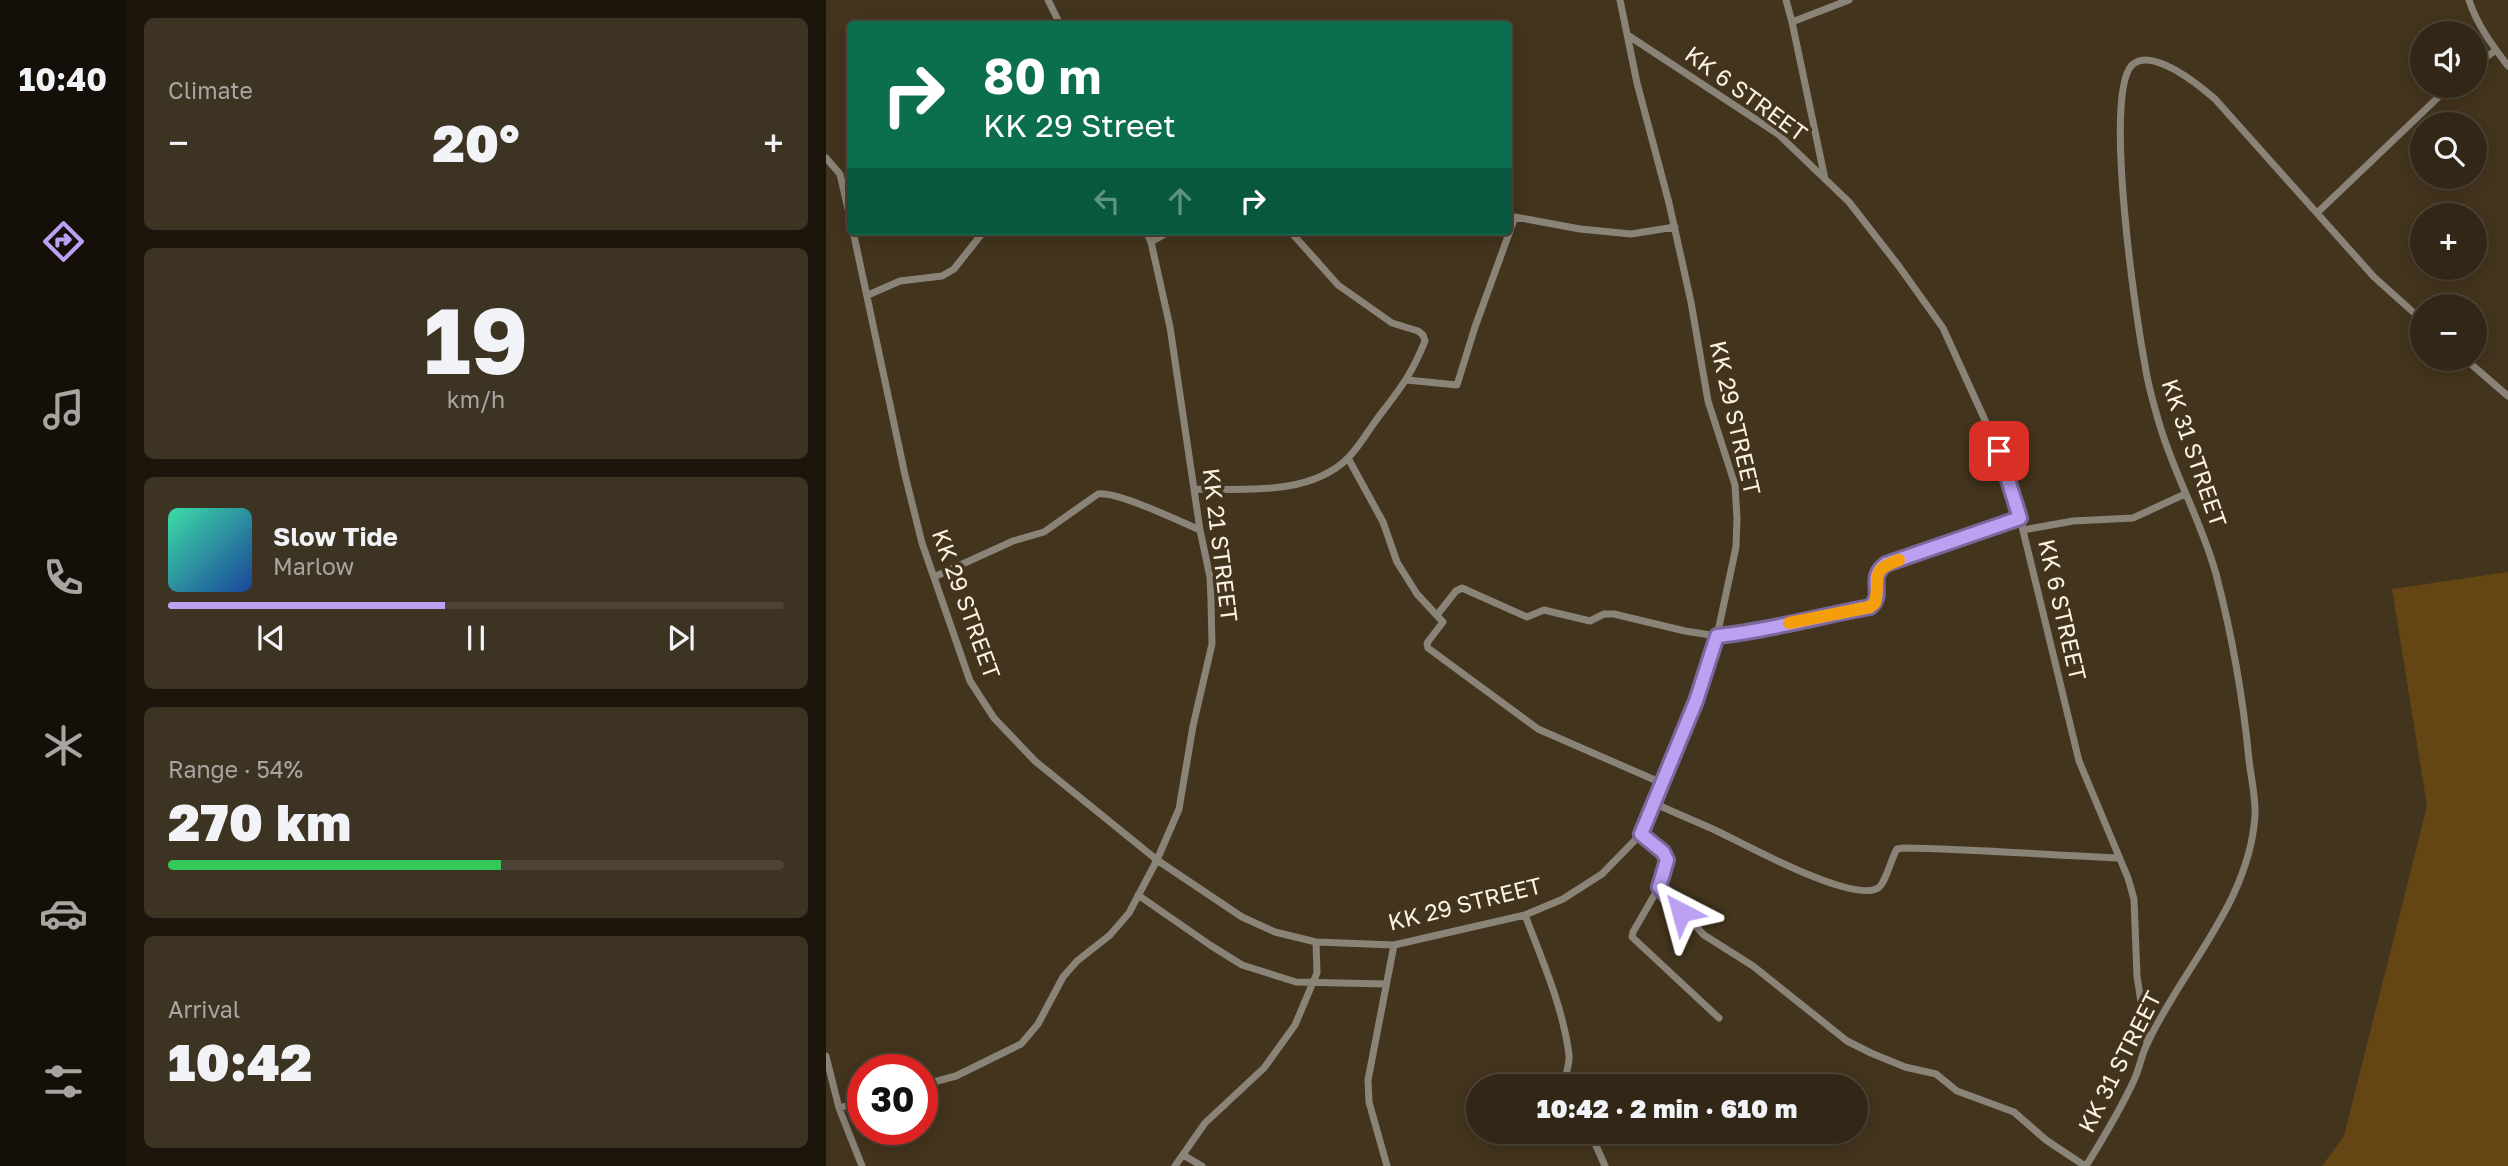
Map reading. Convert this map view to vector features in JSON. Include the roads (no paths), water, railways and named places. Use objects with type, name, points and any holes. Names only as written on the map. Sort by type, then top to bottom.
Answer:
[{"type":"street","points":[[1048,0],[1058,21]]},
{"type":"street","name":"KK 29 STREET","points":[[854,235],[922,543],[970,681],[994,718],[1035,761],[1157,860],[1242,916],[1275,932],[1316,942],[1394,945],[1525,915],[1563,900],[1602,874],[1641,834],[1656,804],[1696,701],[1717,636],[1736,547],[1735,485],[1708,401],[1692,302],[1637,83],[1620,0]]},
{"type":"street","points":[[1786,0],[1825,180]]},
{"type":"street","points":[[1792,22],[1849,0]]},
{"type":"street","points":[[2469,0],[2479,24],[2508,66]]},
{"type":"street","name":"KK 6 STREET","points":[[1629,36],[1778,134],[1849,202],[1942,328],[1999,451],[2020,518],[2078,761],[2128,878],[2134,899],[2137,976],[2147,1042]]},
{"type":"street","points":[[2487,57],[2496,50]]},
{"type":"street","name":"KK 31 STREET","points":[[2086,1166],[2116,1117],[2137,1073],[2147,1042],[2243,877],[2255,816],[2246,726],[2233,645],[2215,570],[2161,428],[2145,369],[2126,226],[2121,136],[2122,100],[2127,73],[2132,66],[2149,61],[2175,70],[2195,81],[2215,99],[2374,277],[2410,309]]},
{"type":"street","points":[[2317,213],[2437,98]]},
{"type":"street","points":[[826,158],[840,174],[847,205]]},
{"type":"street","points":[[1512,225],[1515,217],[1580,229],[1631,234],[1675,227]]},
{"type":"street","points":[[868,295],[900,281],[942,276],[954,270],[981,235]]},
{"type":"street","name":"KK 21 STREET","points":[[938,1081],[984,1064],[1021,1044],[1038,1024],[1063,977],[1077,961],[1110,935],[1129,913],[1157,860],[1179,809],[1193,726],[1212,644],[1210,577],[1200,530],[1170,327],[1148,235]]},
{"type":"street","points":[[1151,242],[1163,235]]},
{"type":"street","points":[[1194,489],[1247,489],[1306,483],[1322,477],[1348,458],[1408,380],[1425,341],[1423,335],[1392,323],[1338,285],[1294,235]]},
{"type":"street","points":[[1408,380],[1457,385],[1508,235]]},
{"type":"street","points":[[2479,371],[2508,396]]},
{"type":"street","points":[[1348,458],[1383,522],[1397,562],[1417,594],[1443,622],[1427,643],[1432,652],[1538,729],[1664,784]]},
{"type":"street","points":[[934,577],[1013,541],[1044,532],[1098,494],[1112,496],[1200,530]]},
{"type":"street","points":[[2023,530],[2073,522],[2133,518],[2185,494]]},
{"type":"street","points":[[1437,615],[1456,591],[1462,588],[1527,617],[1544,610],[1590,621],[1604,614],[1614,614],[1717,636],[1750,633],[1870,607],[1877,597],[1876,575],[1886,564],[2020,518]]},
{"type":"street","points":[[1656,804],[1798,871],[1849,889],[1867,891],[1878,888],[1897,849],[1903,848],[1986,849],[2025,854],[2118,858]]},
{"type":"street","points":[[1641,834],[1663,852],[1667,860],[1659,887],[1632,937],[1719,1018]]},
{"type":"street","points":[[1659,887],[1704,935],[1753,966],[1847,1041],[1905,1067],[1936,1074],[1957,1091],[2014,1112],[2030,1123],[2046,1140],[2086,1166]]},
{"type":"street","points":[[1138,895],[1242,965],[1296,982],[1386,984]]},
{"type":"street","points":[[1525,915],[1563,1025],[1569,1057],[1564,1074]]},
{"type":"street","points":[[1174,1166],[1206,1124],[1264,1068],[1295,1025],[1317,973],[1316,942]]},
{"type":"street","points":[[1387,1166],[1369,1102],[1368,1080],[1394,945]]},
{"type":"street","points":[[826,1056],[839,1108],[862,1166]]},
{"type":"street","points":[[839,1108],[847,1106]]},
{"type":"street","points":[[1595,1144],[1605,1166]]},
{"type":"street","points":[[1183,1155],[1202,1166]]}]
